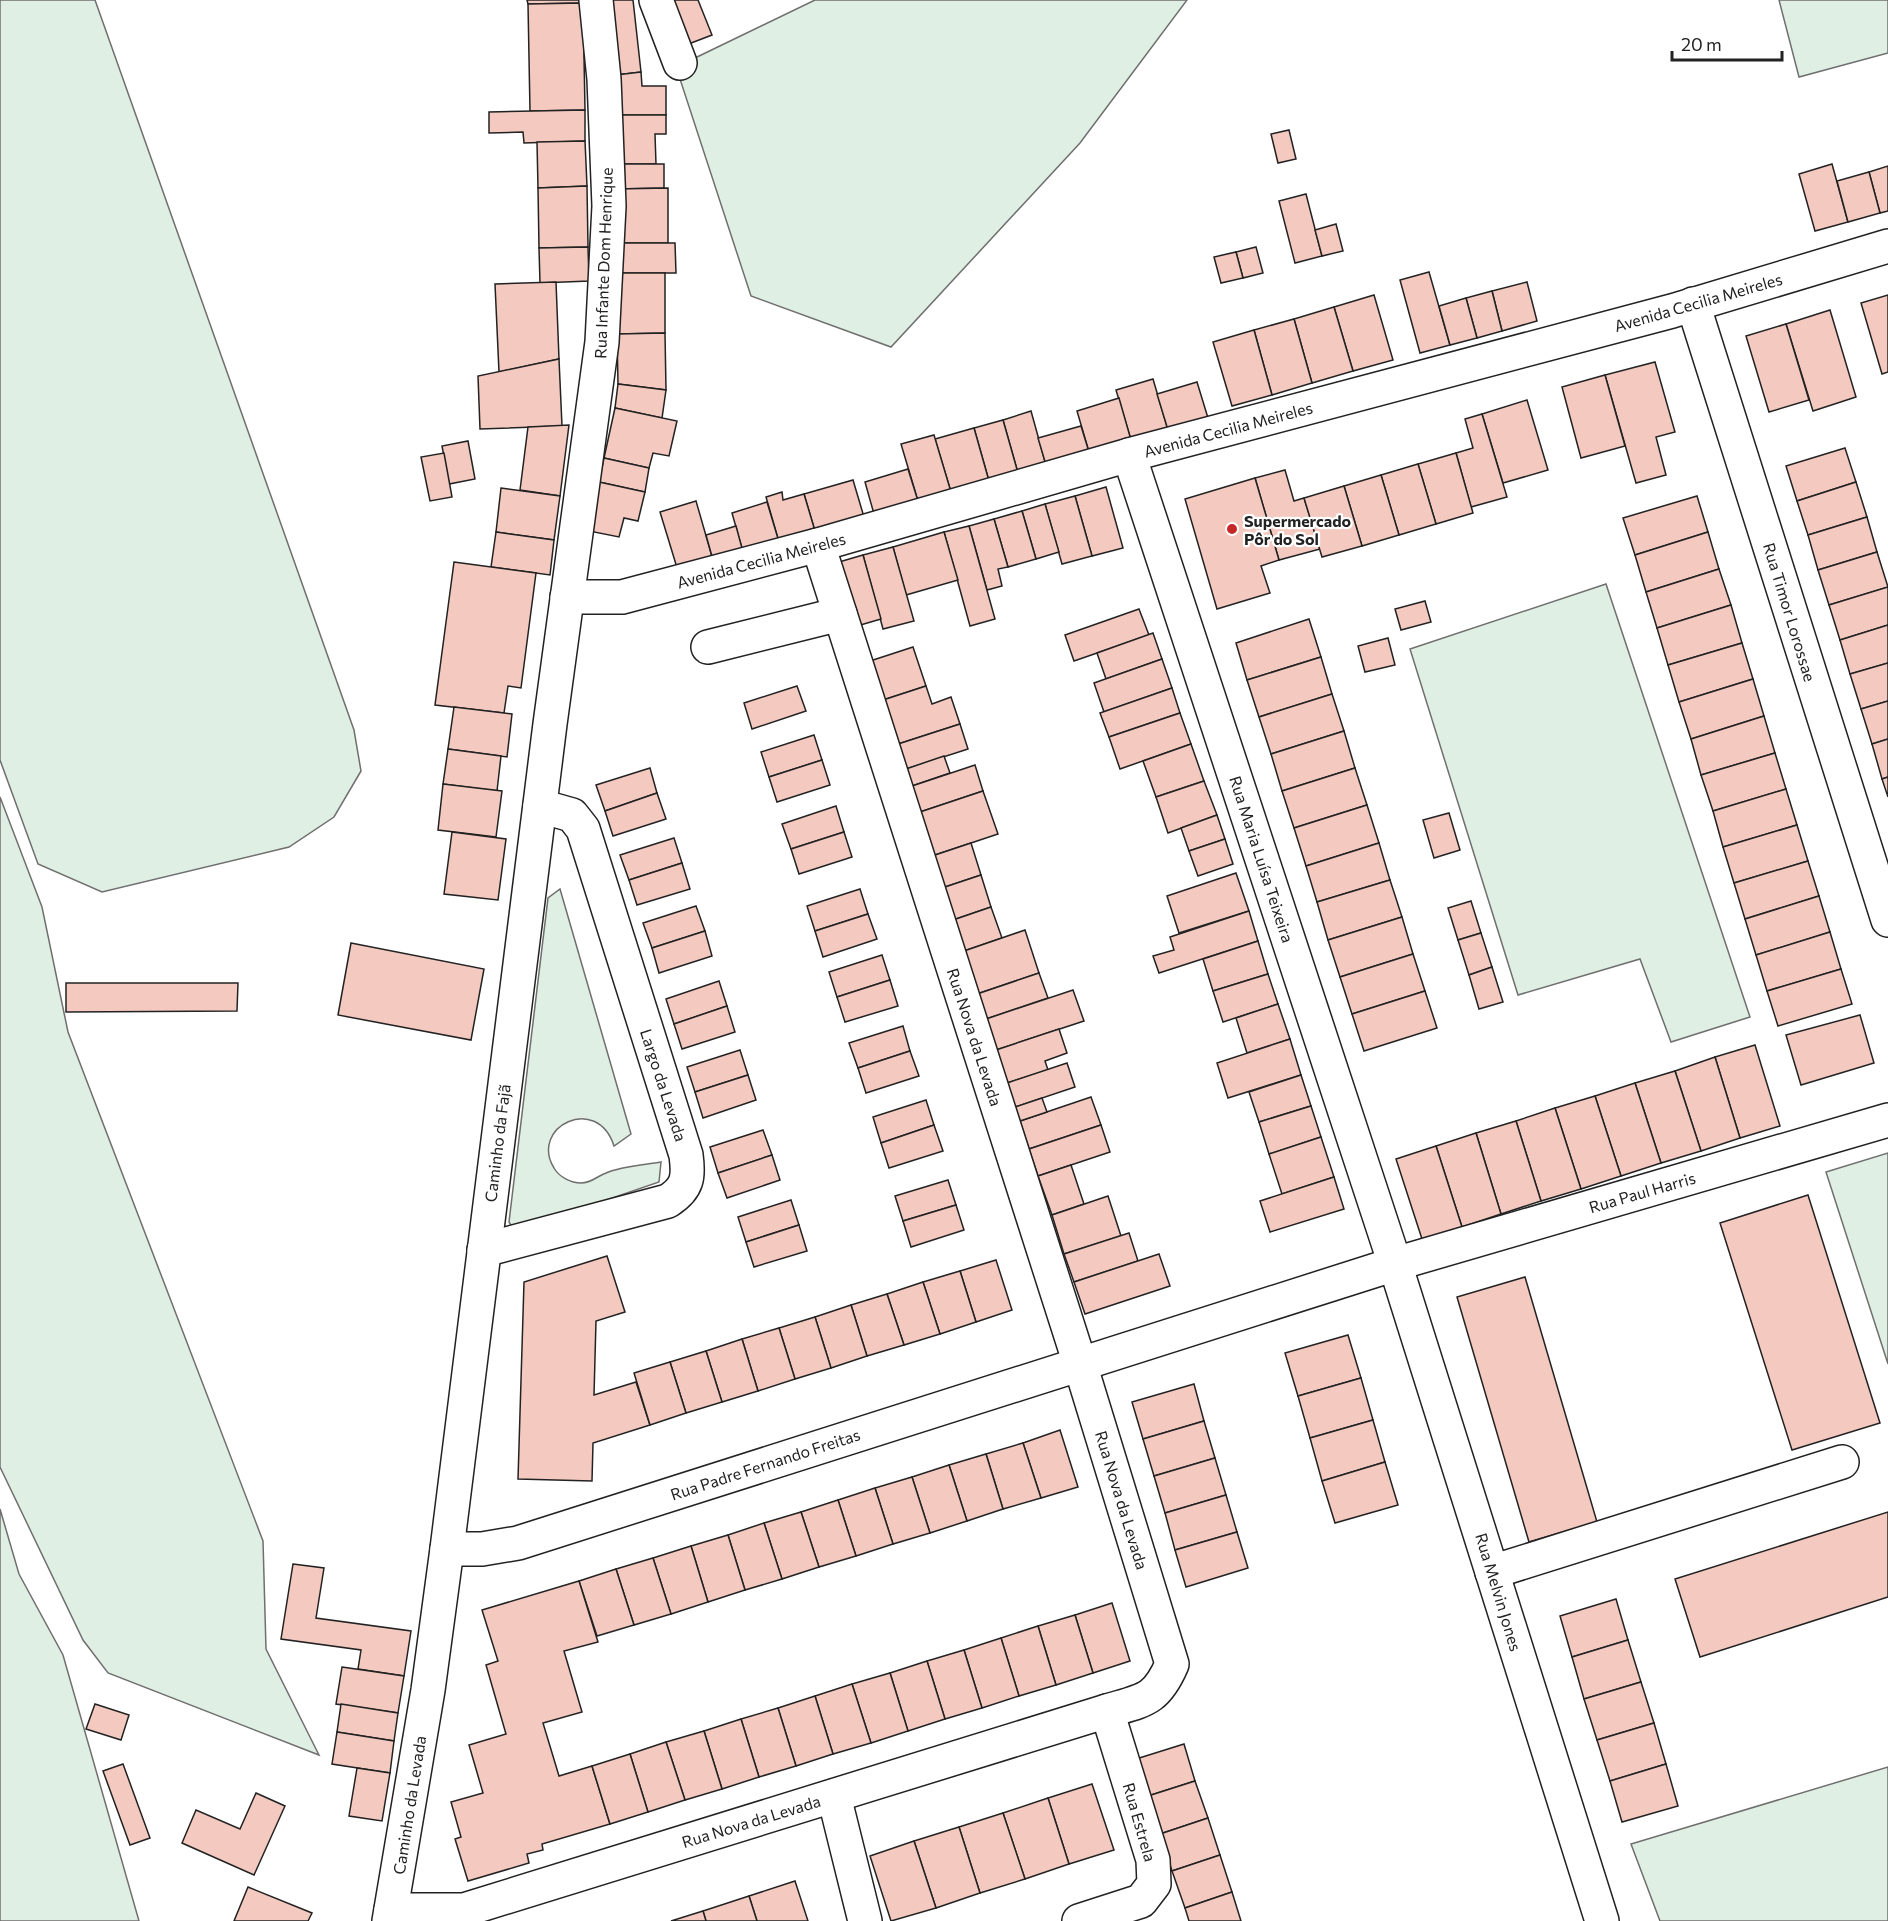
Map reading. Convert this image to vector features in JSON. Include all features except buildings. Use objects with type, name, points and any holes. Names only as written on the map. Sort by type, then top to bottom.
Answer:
[{"type":"street","name":"Rua Infante Dom Henrique","points":[[567,597],[602,342],[608,183],[604,79],[596,0]]},
{"type":"street","points":[[656,0],[680,63]]},
{"type":"street","name":"Avenida Cecilia Meireles","points":[[567,597],[622,597],[818,545],[1129,455],[1693,304],[1888,246]]},
{"type":"street","name":"Rua Timor Lorossae","points":[[1693,304],[1888,920]]},
{"type":"street","name":"Rua Maria Luísa Teixeira","points":[[1129,455],[1395,1264]]},
{"type":"street","name":"Rua Nova da Levada","points":[[390,1916],[508,1909],[834,1796],[1142,1700],[1161,1688],[1172,1664],[1080,1364],[818,545]]},
{"type":"street","name":"Caminho da Fajã","points":[[428,1690],[567,597]]},
{"type":"street","points":[[708,647],[840,614]]},
{"type":"street","name":"Largo da Levada","points":[[484,1250],[668,1201],[681,1192],[689,1177],[687,1155],[583,829],[572,815],[540,806]]},
{"type":"street","name":"Rua Paul Harris","points":[[1080,1364],[1395,1264],[1888,1120]]},
{"type":"street","name":"Rua Melvin Jones","points":[[1395,1264],[1602,1921]]},
{"type":"street","name":"Rua Padre Fernando Freitas","points":[[447,1549],[482,1549],[518,1543],[1080,1364]]},
{"type":"street","points":[[1492,1572],[1842,1462]]},
{"type":"street","name":"Caminho da Levada","points":[[390,1916],[428,1690]]},
{"type":"street","name":"Rua Estrela","points":[[1079,1921],[1141,1901],[1154,1884],[1153,1860],[1107,1711]]},
{"type":"street","points":[[834,1796],[865,1921]]},
{"type":"green space","points":[[0,0],[95,0],[354,730],[361,771],[334,817],[289,847],[102,892],[38,864],[0,760]]},
{"type":"green space","points":[[815,0],[1187,0],[1080,143],[891,347],[751,296],[678,73],[697,65],[695,58]]},
{"type":"green space","points":[[1779,0],[1888,0],[1888,53],[1799,77]]},
{"type":"green space","points":[[1606,584],[1750,1017],[1671,1042],[1640,959],[1518,995],[1410,649]]},
{"type":"green space","points":[[0,797],[42,907],[68,1032],[263,1541],[266,1649],[319,1755],[108,1673],[83,1640],[0,1467]]},
{"type":"green space","points":[[560,889],[631,1134],[614,1146],[606,1130],[594,1121],[581,1119],[568,1122],[558,1129],[550,1140],[549,1153],[554,1168],[566,1179],[585,1183],[619,1169],[661,1162],[659,1182],[514,1230],[509,1222],[548,898]]},
{"type":"green space","points":[[1888,1153],[1888,1364],[1826,1172]]},
{"type":"green space","points":[[0,1509],[19,1574],[63,1655],[139,1921],[0,1921]]},
{"type":"green space","points":[[1888,1767],[1888,1921],[1660,1921],[1631,1844]]},
{"type":"place","name":"Supermercado Pôr do Sol","points":[[1232,529]]}]
